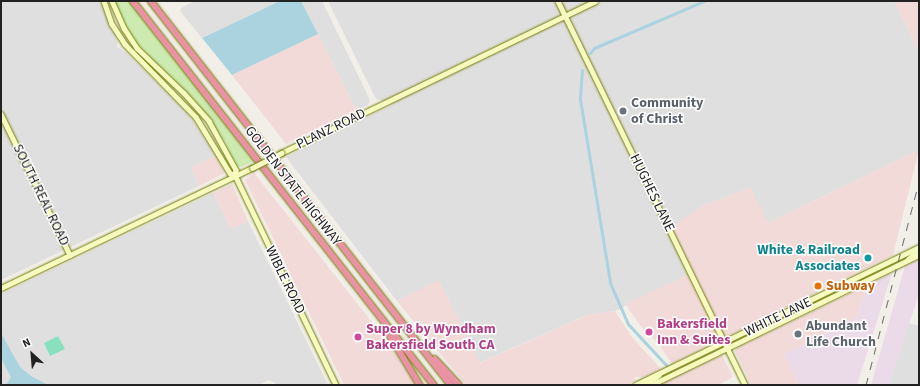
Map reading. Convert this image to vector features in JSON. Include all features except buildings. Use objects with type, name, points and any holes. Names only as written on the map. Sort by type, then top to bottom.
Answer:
[{"type":"highway","name":"GOLDEN STATE HIGHWAY","points":[[133,1],[434,385]]},
{"type":"highway","name":"GOLDEN STATE HIGHWAY","points":[[151,1],[451,385]]},
{"type":"highway","points":[[375,310],[420,385]]},
{"type":"highway","points":[[405,327],[459,385]]},
{"type":"street","name":"WIBLE ROAD","points":[[104,1],[112,24],[125,44],[196,117],[230,173],[235,175]]},
{"type":"street","name":"WIBLE ROAD","points":[[112,1],[124,28],[137,48],[184,92],[209,121],[236,170],[235,175],[336,385]]},
{"type":"street","name":"HUGHES LANE","points":[[558,1],[745,385]]},
{"type":"street","name":"PLANZ ROAD","points":[[1,288],[595,1]]},
{"type":"street","name":"SOUTH REAL ROAD","points":[[1,114],[70,255]]},
{"type":"street","name":"WHITE LANE","points":[[651,385],[887,263],[919,248]]},
{"type":"street","points":[[907,261],[919,248]]},
{"type":"street","name":"WHITE LANE","points":[[635,385],[642,384],[659,373],[726,346],[919,255]]},
{"type":"street","points":[[872,278],[887,263]]},
{"type":"shaded area","points":[[1,1],[100,1],[118,42],[117,47],[126,52],[188,114],[216,155],[191,168],[199,186],[1,280]]},
{"type":"shaded area","points":[[195,1],[280,1],[202,38],[180,11],[181,8]]},
{"type":"shaded area","points":[[301,1],[322,1],[370,100],[368,105],[356,110]]},
{"type":"shaded area","points":[[328,1],[894,1],[917,48],[919,48],[919,150],[768,223],[748,189],[702,206],[684,220],[692,273],[615,311],[587,315],[479,363],[439,281],[397,301],[286,157],[394,104],[376,99]]},
{"type":"shaded area","points":[[894,1],[919,1],[919,48],[917,49]]},
{"type":"shaded area","points":[[318,34],[356,110],[286,144],[232,75]]},
{"type":"shaded area","points":[[919,150],[893,255],[672,364],[658,343],[643,329],[626,304],[692,273],[671,228],[702,206],[751,188],[768,223]]},
{"type":"shaded area","points":[[216,155],[225,173],[199,186],[191,168]]},
{"type":"shaded area","points":[[254,173],[391,346],[416,385],[344,385],[245,180]]},
{"type":"shaded area","points":[[232,184],[248,221],[231,229],[213,193]]},
{"type":"shaded area","points":[[213,193],[231,229],[248,221],[328,385],[278,385],[269,380],[258,385],[1,385],[1,294]]},
{"type":"shaded area","points":[[919,258],[919,294],[889,385],[871,385],[905,266]]},
{"type":"shaded area","points":[[892,273],[857,385],[799,385],[784,354],[856,318],[868,285]]},
{"type":"shaded area","points":[[439,280],[480,363],[587,315],[615,311],[631,336],[661,369],[644,377],[635,377],[634,381],[628,385],[466,385],[397,301]]},
{"type":"shaded area","points":[[868,285],[856,318],[784,354],[799,385],[751,385],[735,351],[737,348]]},
{"type":"shaded area","points":[[909,323],[919,326],[919,385],[889,385]]},
{"type":"shaded area","points":[[722,355],[733,377],[718,385],[658,385]]},
{"type":"green space","points":[[115,1],[129,1],[254,161],[241,167],[236,166],[226,144],[205,113],[136,43],[119,14]]},
{"type":"green space","points":[[58,336],[65,349],[50,356],[44,343]]},
{"type":"water","points":[[280,1],[301,1],[318,34],[232,75],[202,38]]},
{"type":"water","points":[[1,333],[20,367],[31,376],[48,385],[6,385],[11,377],[1,358]]},
{"type":"waterway","points":[[590,53],[594,48],[704,1]]},
{"type":"waterway","points":[[582,70],[580,99],[610,283],[628,324],[666,365]]},
{"type":"railway","points":[[866,385],[919,182]]},
{"type":"place","name":"Community of Christ","points":[[623,111]]},
{"type":"place","name":"White & Railroad Associates","points":[[868,258]]},
{"type":"place","name":"Subway","points":[[818,286]]},
{"type":"place","name":"Bakersfield Inn & Suites","points":[[649,332]]},
{"type":"place","name":"Abundant Life Church","points":[[798,334]]},
{"type":"place","name":"Super 8 by Wyndham Bakersfield South CA","points":[[358,337]]}]
